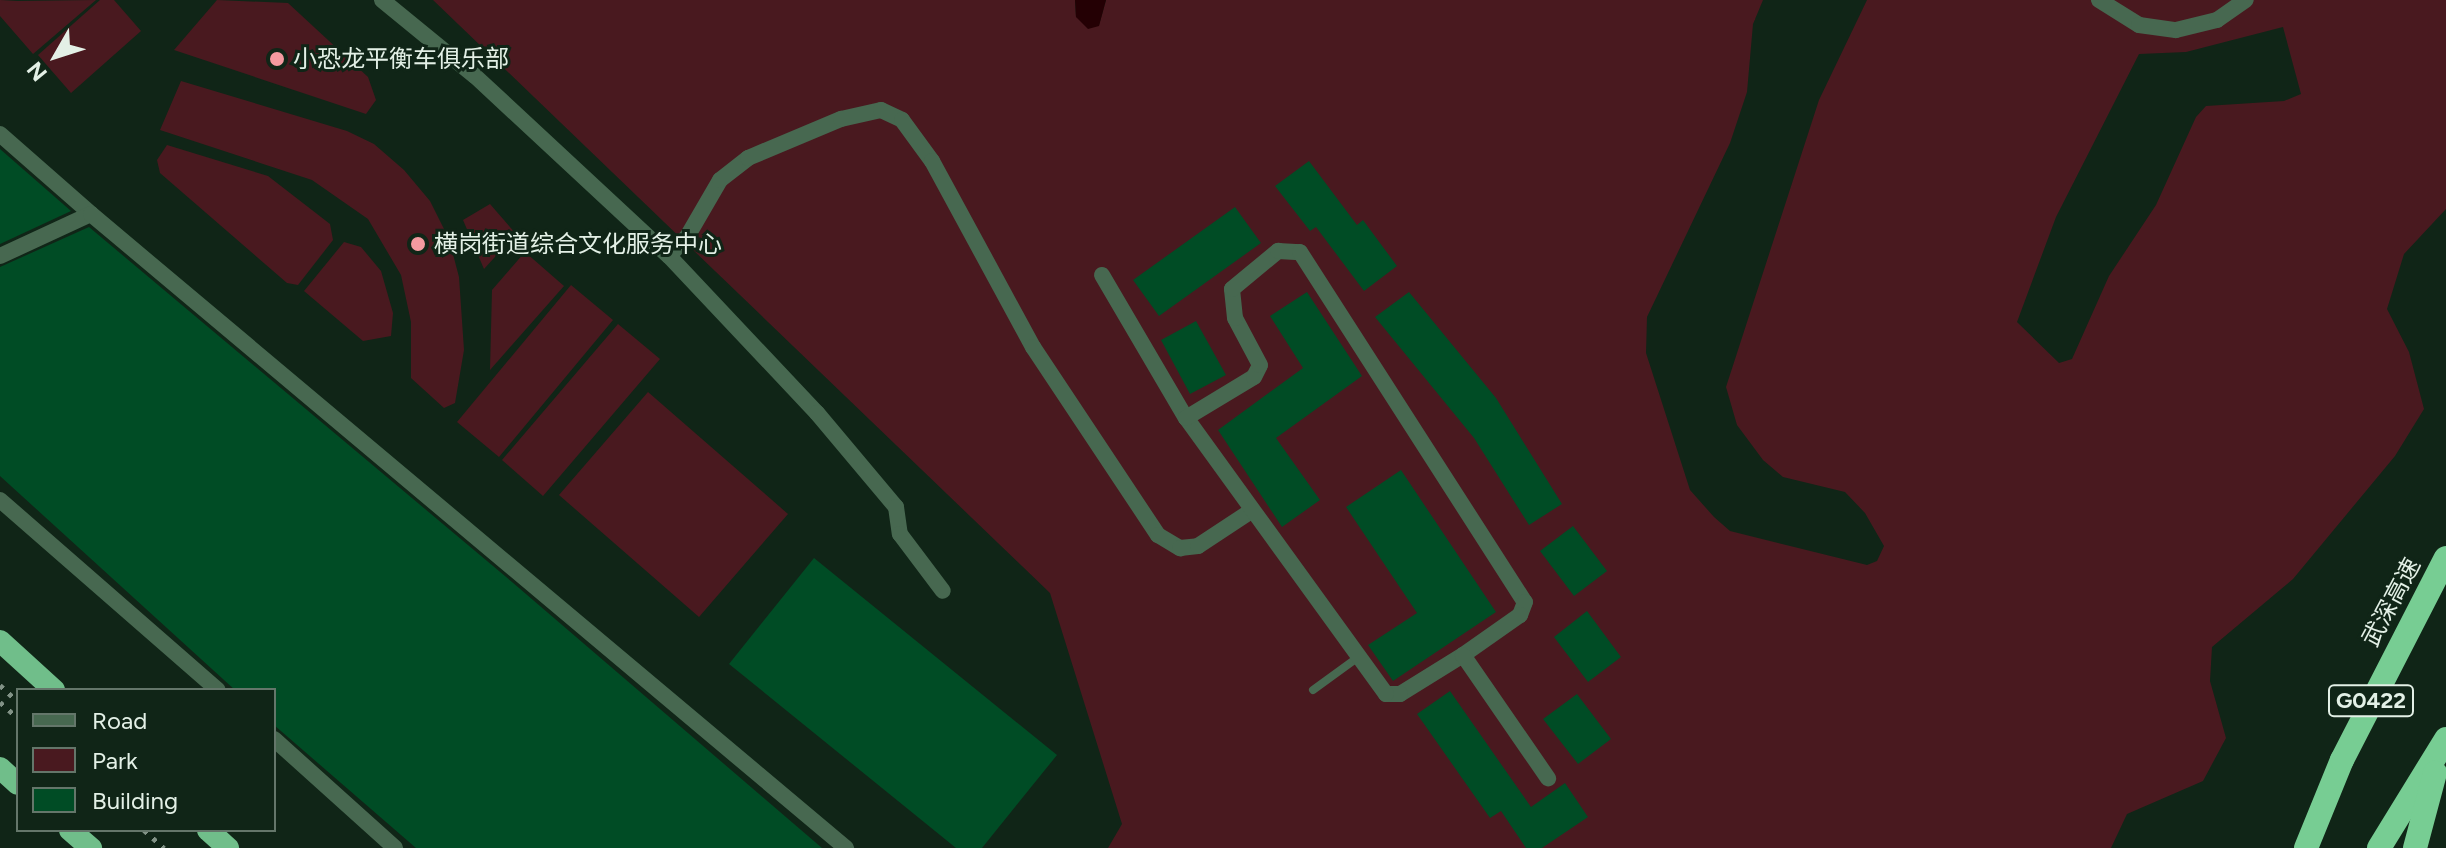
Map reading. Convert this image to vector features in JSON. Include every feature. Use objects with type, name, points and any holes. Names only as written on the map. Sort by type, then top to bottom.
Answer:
[{"type":"highway","name":"武深高速","points":[[2306,848],[2342,760],[2446,558]]},
{"type":"highway","points":[[0,641],[52,688]]},
{"type":"highway","points":[[2379,848],[2444,742]]},
{"type":"highway","points":[[2415,848],[2444,742]]},
{"type":"highway","points":[[0,768],[16,782]]},
{"type":"highway","points":[[72,832],[91,848]]},
{"type":"highway","points":[[210,832],[228,848]]},
{"type":"street","points":[[382,0],[485,85],[669,256],[817,413],[896,507],[900,534],[943,591]]},
{"type":"street","points":[[2099,0],[2139,25],[2176,30],[2217,20],[2246,0]]},
{"type":"street","points":[[669,256],[687,237],[720,180],[748,158],[841,119],[881,110],[902,120],[932,161],[1033,347],[1158,535],[1180,548],[1198,546],[1251,511]]},
{"type":"street","points":[[0,134],[91,214],[846,848]]},
{"type":"street","points":[[0,256],[91,214]]},
{"type":"street","points":[[1102,275],[1186,418],[1386,694],[1400,694],[1520,615],[1525,602],[1300,252],[1278,251],[1232,289],[1235,318],[1260,365],[1254,377],[1186,418]]},
{"type":"street","points":[[0,500],[216,688]]},
{"type":"street","points":[[1463,655],[1548,778]]},
{"type":"street","points":[[276,741],[395,848]]},
{"type":"lane","points":[[1313,690],[1357,658]]},
{"type":"green space","points":[[0,0],[96,0],[33,54],[0,16]]},
{"type":"green space","points":[[100,0],[114,0],[141,31],[71,93],[38,55]]},
{"type":"green space","name":"小恐龙平衡车俱乐部","points":[[217,0],[288,3],[368,77],[376,100],[366,114],[174,50]]},
{"type":"green space","points":[[433,0],[1075,0],[1076,17],[1099,25],[1106,0],[1763,0],[1753,24],[1747,92],[1730,143],[1647,317],[1646,353],[1690,490],[1714,517],[1730,531],[1867,565],[1877,561],[1884,546],[1865,513],[1845,492],[1783,477],[1763,460],[1737,425],[1726,387],[1819,100],[1867,0],[2446,0],[2446,209],[2404,254],[2387,309],[2409,352],[2424,409],[2395,456],[2293,579],[2212,647],[2210,681],[2226,738],[2203,781],[2127,814],[2111,848],[1108,848],[1122,824],[1050,593]],"holes":[[[2283,27],[2301,94],[2284,101],[2206,106],[2196,117],[2156,205],[2109,276],[2072,359],[2059,363],[2017,322],[2056,217],[2139,54],[2186,52]]]},
{"type":"green space","name":"横岗街道综合文化服务中心","points":[[181,81],[347,131],[374,144],[404,170],[430,201],[449,239],[459,277],[464,350],[455,403],[444,408],[411,378],[411,322],[401,275],[368,219],[312,180],[160,130]]},
{"type":"green space","points":[[167,145],[268,176],[330,224],[333,240],[298,285],[287,283],[160,173],[157,160]]},
{"type":"green space","points":[[490,204],[516,234],[484,269],[463,220]]},
{"type":"green space","name":"横岗街道综合文化服务中心","points":[[344,242],[361,247],[381,271],[393,313],[391,336],[363,341],[304,291]]},
{"type":"green space","points":[[525,252],[564,286],[490,370],[492,290]]},
{"type":"green space","points":[[571,285],[613,320],[499,457],[457,422]]},
{"type":"green space","points":[[618,324],[660,359],[543,496],[502,460]]},
{"type":"green space","points":[[648,392],[788,514],[699,617],[559,495]]},
{"type":"shaded area","points":[[1075,0],[1106,0],[1099,26],[1088,29],[1076,17]]},
{"type":"building","points":[[0,149],[71,211],[0,244]]},
{"type":"building","points":[[1309,161],[1357,225],[1363,220],[1397,266],[1364,291],[1316,227],[1310,231],[1275,186]]},
{"type":"building","points":[[1235,207],[1261,243],[1159,316],[1133,280]]},
{"type":"building","points":[[89,227],[512,582],[822,848],[416,848],[276,727],[276,688],[233,688],[0,476],[0,267]]},
{"type":"building","points":[[1307,292],[1362,376],[1276,438],[1320,500],[1282,527],[1218,430],[1303,368],[1270,316]]},
{"type":"building","points":[[1409,292],[1496,398],[1562,504],[1529,525],[1474,438],[1375,317]]},
{"type":"building","points":[[1196,321],[1226,375],[1190,394],[1161,340]]},
{"type":"building","points":[[1401,470],[1496,612],[1393,681],[1368,645],[1417,613],[1346,507]]},
{"type":"building","points":[[1573,526],[1607,571],[1574,596],[1540,551]]},
{"type":"building","points":[[814,558],[1057,755],[982,848],[956,848],[729,664]]},
{"type":"building","points":[[1587,611],[1621,657],[1588,682],[1554,637]]},
{"type":"building","points":[[1450,691],[1531,807],[1565,783],[1588,817],[1542,848],[1526,848],[1501,811],[1490,818],[1417,714]]},
{"type":"building","points":[[1577,694],[1611,739],[1578,764],[1543,719]]},
{"type":"railway","points":[[0,685],[16,700]]},
{"type":"railway","points":[[0,702],[16,716]]},
{"type":"railway","points":[[146,832],[164,848]]},
{"type":"place","name":"小恐龙平衡车俱乐部","points":[[277,59]]},
{"type":"place","name":"横岗街道综合文化服务中心","points":[[418,244]]}]
